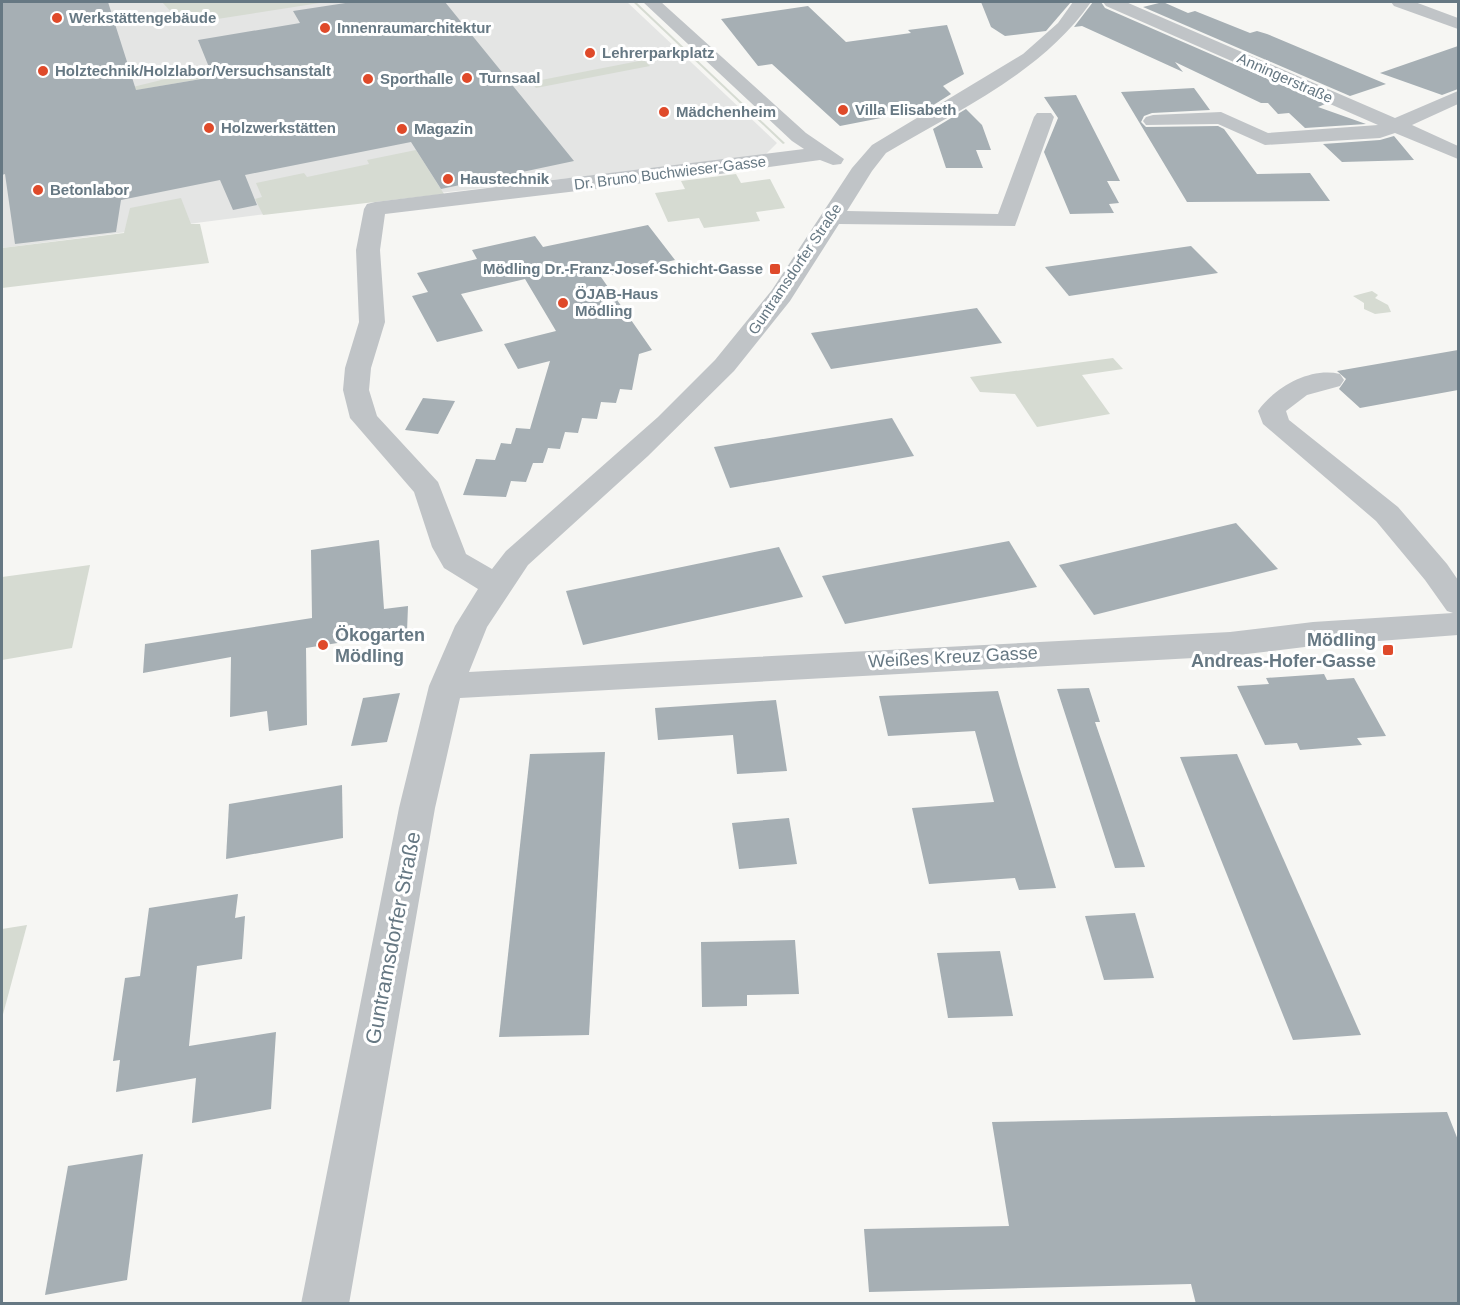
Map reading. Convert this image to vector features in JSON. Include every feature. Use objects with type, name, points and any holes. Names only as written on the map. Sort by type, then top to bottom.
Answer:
[{"type":"street","points":[[651,2],[800,137],[837,162],[863,168]]},
{"type":"street","name":"Guntramsdorfer Straße","points":[[325,1304],[417,808],[446,686],[471,626],[496,585],[517,558],[670,418],[751,336],[863,168],[879,149],[1030,58],[1064,27],[1082,2]]},
{"type":"street","name":"Anningerstraße","points":[[1112,2],[1458,153]]},
{"type":"street","points":[[1400,2],[1458,24]]},
{"type":"street","points":[[1153,121],[1221,118],[1265,139],[1380,132],[1458,97]]},
{"type":"street","points":[[832,217],[1007,221],[1044,117]]},
{"type":"street","name":"Dr. Bruno Buchwieser-Gasse","points":[[496,585],[455,561],[447,547],[428,489],[364,418],[356,390],[358,368],[372,322],[368,250],[375,209],[720,168],[822,153]]},
{"type":"street","points":[[1331,380],[1293,389],[1278,401],[1272,411],[1276,424],[1387,514],[1436,572],[1458,603]]},
{"type":"street","name":"Weißes Kreuz Gasse","points":[[446,686],[1230,644],[1313,634],[1458,624]]},
{"type":"shaded area","points":[[2,2],[627,2],[777,143],[764,156],[342,204],[2,248]]},
{"type":"shaded area","points":[[162,2],[326,2],[198,22],[172,13]]},
{"type":"shaded area","points":[[633,2],[636,2],[785,143],[783,144]]},
{"type":"shaded area","points":[[644,60],[650,66],[536,88],[531,82]]},
{"type":"shaded area","points":[[210,68],[257,69],[80,100]]},
{"type":"shaded area","points":[[416,150],[444,194],[263,215],[255,199],[262,197],[256,183],[304,173],[307,177],[369,164],[367,160]]},
{"type":"shaded area","points":[[736,174],[741,183],[770,179],[785,208],[756,212],[760,221],[704,228],[699,218],[668,222],[655,193],[685,189],[681,181]]},
{"type":"shaded area","points":[[181,198],[191,224],[200,224],[209,263],[2,288],[2,248],[124,233],[130,208]]},
{"type":"shaded area","points":[[1372,291],[1378,295],[1375,298],[1388,305],[1391,312],[1375,314],[1364,309],[1364,303],[1353,296]]},
{"type":"shaded area","points":[[1113,358],[1123,369],[1082,375],[1110,414],[1037,427],[1015,394],[980,392],[970,377]]},
{"type":"shaded area","points":[[90,565],[72,648],[2,660],[2,577]]},
{"type":"shaded area","points":[[27,925],[2,1018],[2,929]]},
{"type":"building","points":[[2,2],[108,2],[136,90],[213,77],[198,40],[300,23],[293,11],[352,2],[445,2],[574,161],[441,189],[411,142],[245,175],[257,205],[233,210],[220,180],[121,200],[116,232],[15,244],[5,174],[2,175]]},
{"type":"building","points":[[981,2],[1071,2],[1046,31],[1005,36],[991,27]]},
{"type":"building","points":[[1093,2],[1101,2],[1105,8],[1325,104],[1318,107],[1366,124],[1305,128],[1289,113],[1278,114],[1268,103],[1261,103],[1175,62],[1183,72],[1082,26],[1074,27]]},
{"type":"building","points":[[1163,2],[1188,13],[1195,11],[1250,33],[1257,31],[1267,34],[1386,84],[1350,96],[1143,7]]},
{"type":"building","points":[[808,6],[846,42],[911,33],[908,30],[947,25],[964,74],[943,86],[951,94],[927,109],[840,126],[772,64],[758,66],[721,19]]},
{"type":"building","points":[[1458,46],[1458,89],[1442,95],[1380,73]]},
{"type":"building","points":[[1194,88],[1210,110],[1152,113],[1144,116],[1141,122],[1146,127],[1218,126],[1224,129],[1257,174],[1310,173],[1330,201],[1187,202],[1121,92]]},
{"type":"building","points":[[1076,95],[1120,181],[1107,181],[1119,203],[1109,204],[1114,213],[1070,214],[1044,152],[1058,118],[1044,97]]},
{"type":"building","points":[[966,109],[982,125],[991,150],[976,150],[983,168],[946,168],[933,129]]},
{"type":"building","points":[[1394,136],[1414,160],[1342,162],[1323,144],[1380,140]]},
{"type":"building","points":[[648,225],[675,260],[601,277],[652,350],[639,354],[632,390],[620,389],[616,403],[601,402],[597,419],[582,418],[578,433],[565,432],[560,449],[548,448],[543,463],[533,463],[526,482],[511,481],[506,497],[463,495],[476,459],[495,460],[501,443],[511,444],[516,428],[530,429],[550,361],[518,369],[504,344],[556,331],[525,279],[461,294],[483,331],[437,342],[412,296],[428,292],[417,273],[477,259],[472,250],[535,236],[543,247]]},
{"type":"building","points":[[1191,246],[1218,273],[1069,296],[1045,267]]},
{"type":"building","points":[[977,308],[1002,343],[831,369],[811,333]]},
{"type":"building","points":[[1458,350],[1458,390],[1360,408],[1339,389],[1346,379],[1337,371]]},
{"type":"building","points":[[423,398],[455,401],[438,434],[405,430]]},
{"type":"building","points":[[892,418],[914,456],[730,488],[714,447]]},
{"type":"building","points":[[1236,523],[1278,569],[1094,615],[1059,565]]},
{"type":"building","points":[[379,540],[384,609],[408,606],[407,632],[306,648],[307,725],[269,731],[267,711],[230,717],[231,657],[143,673],[145,644],[312,618],[311,550]]},
{"type":"building","points":[[1009,541],[1037,587],[845,624],[822,576]]},
{"type":"building","points":[[779,547],[803,597],[583,645],[566,591]]},
{"type":"building","points":[[1324,674],[1327,680],[1354,678],[1386,736],[1357,738],[1362,745],[1300,750],[1297,743],[1265,745],[1237,686],[1269,684],[1266,678]]},
{"type":"building","points":[[1089,688],[1100,722],[1095,722],[1145,867],[1115,868],[1057,689]]},
{"type":"building","points":[[998,691],[1056,888],[1019,890],[1015,878],[929,884],[912,808],[994,802],[975,731],[888,736],[879,696]]},
{"type":"building","points":[[400,693],[387,742],[351,746],[363,698]]},
{"type":"building","points":[[776,700],[787,771],[737,774],[733,735],[658,740],[655,708]]},
{"type":"building","points":[[605,752],[589,1035],[499,1037],[530,754]]},
{"type":"building","points":[[1237,754],[1361,1035],[1293,1040],[1180,757]]},
{"type":"building","points":[[342,785],[343,838],[226,859],[229,804]]},
{"type":"building","points":[[789,818],[797,864],[739,869],[732,823]]},
{"type":"building","points":[[238,894],[235,918],[245,916],[242,959],[197,966],[189,1046],[276,1032],[271,1109],[192,1123],[196,1078],[116,1092],[120,1060],[113,1061],[125,978],[140,976],[149,908]]},
{"type":"building","points":[[1135,913],[1154,978],[1104,980],[1085,916]]},
{"type":"building","points":[[795,940],[799,994],[747,995],[747,1006],[702,1007],[701,942]]},
{"type":"building","points":[[1000,951],[1013,1016],[948,1018],[937,953]]},
{"type":"building","points":[[1447,1112],[1458,1140],[1458,1304],[1196,1304],[1191,1284],[869,1292],[864,1229],[1009,1226],[992,1122]]},
{"type":"building","points":[[143,1154],[127,1280],[45,1295],[68,1166]]},
{"type":"place","name":"Werkstättengebäude","points":[[57,18]]},
{"type":"place","name":"Innenraumarchitektur","points":[[325,28]]},
{"type":"place","name":"Lehrerparkplatz","points":[[590,53]]},
{"type":"place","name":"Holztechnik/Holzlabor/Versuchsanstalt","points":[[43,71]]},
{"type":"place","name":"Turnsaal","points":[[467,78]]},
{"type":"place","name":"Sporthalle","points":[[368,79]]},
{"type":"place","name":"Villa Elisabeth","points":[[843,110]]},
{"type":"place","name":"Mädchenheim","points":[[664,112]]},
{"type":"place","name":"Holzwerkstätten","points":[[209,128]]},
{"type":"place","name":"Magazin","points":[[402,129]]},
{"type":"place","name":"Haustechnik","points":[[448,179]]},
{"type":"place","name":"Betonlabor","points":[[38,190]]},
{"type":"place","name":"Mödling Dr.-Franz-Josef-Schicht-Gasse","points":[[775,269]]},
{"type":"place","name":"ÖJAB-Haus Mödling","points":[[563,303]]},
{"type":"place","name":"Ökogarten Mödling","points":[[323,645]]},
{"type":"place","name":"Mödling Andreas-Hofer-Gasse","points":[[1388,650]]}]
